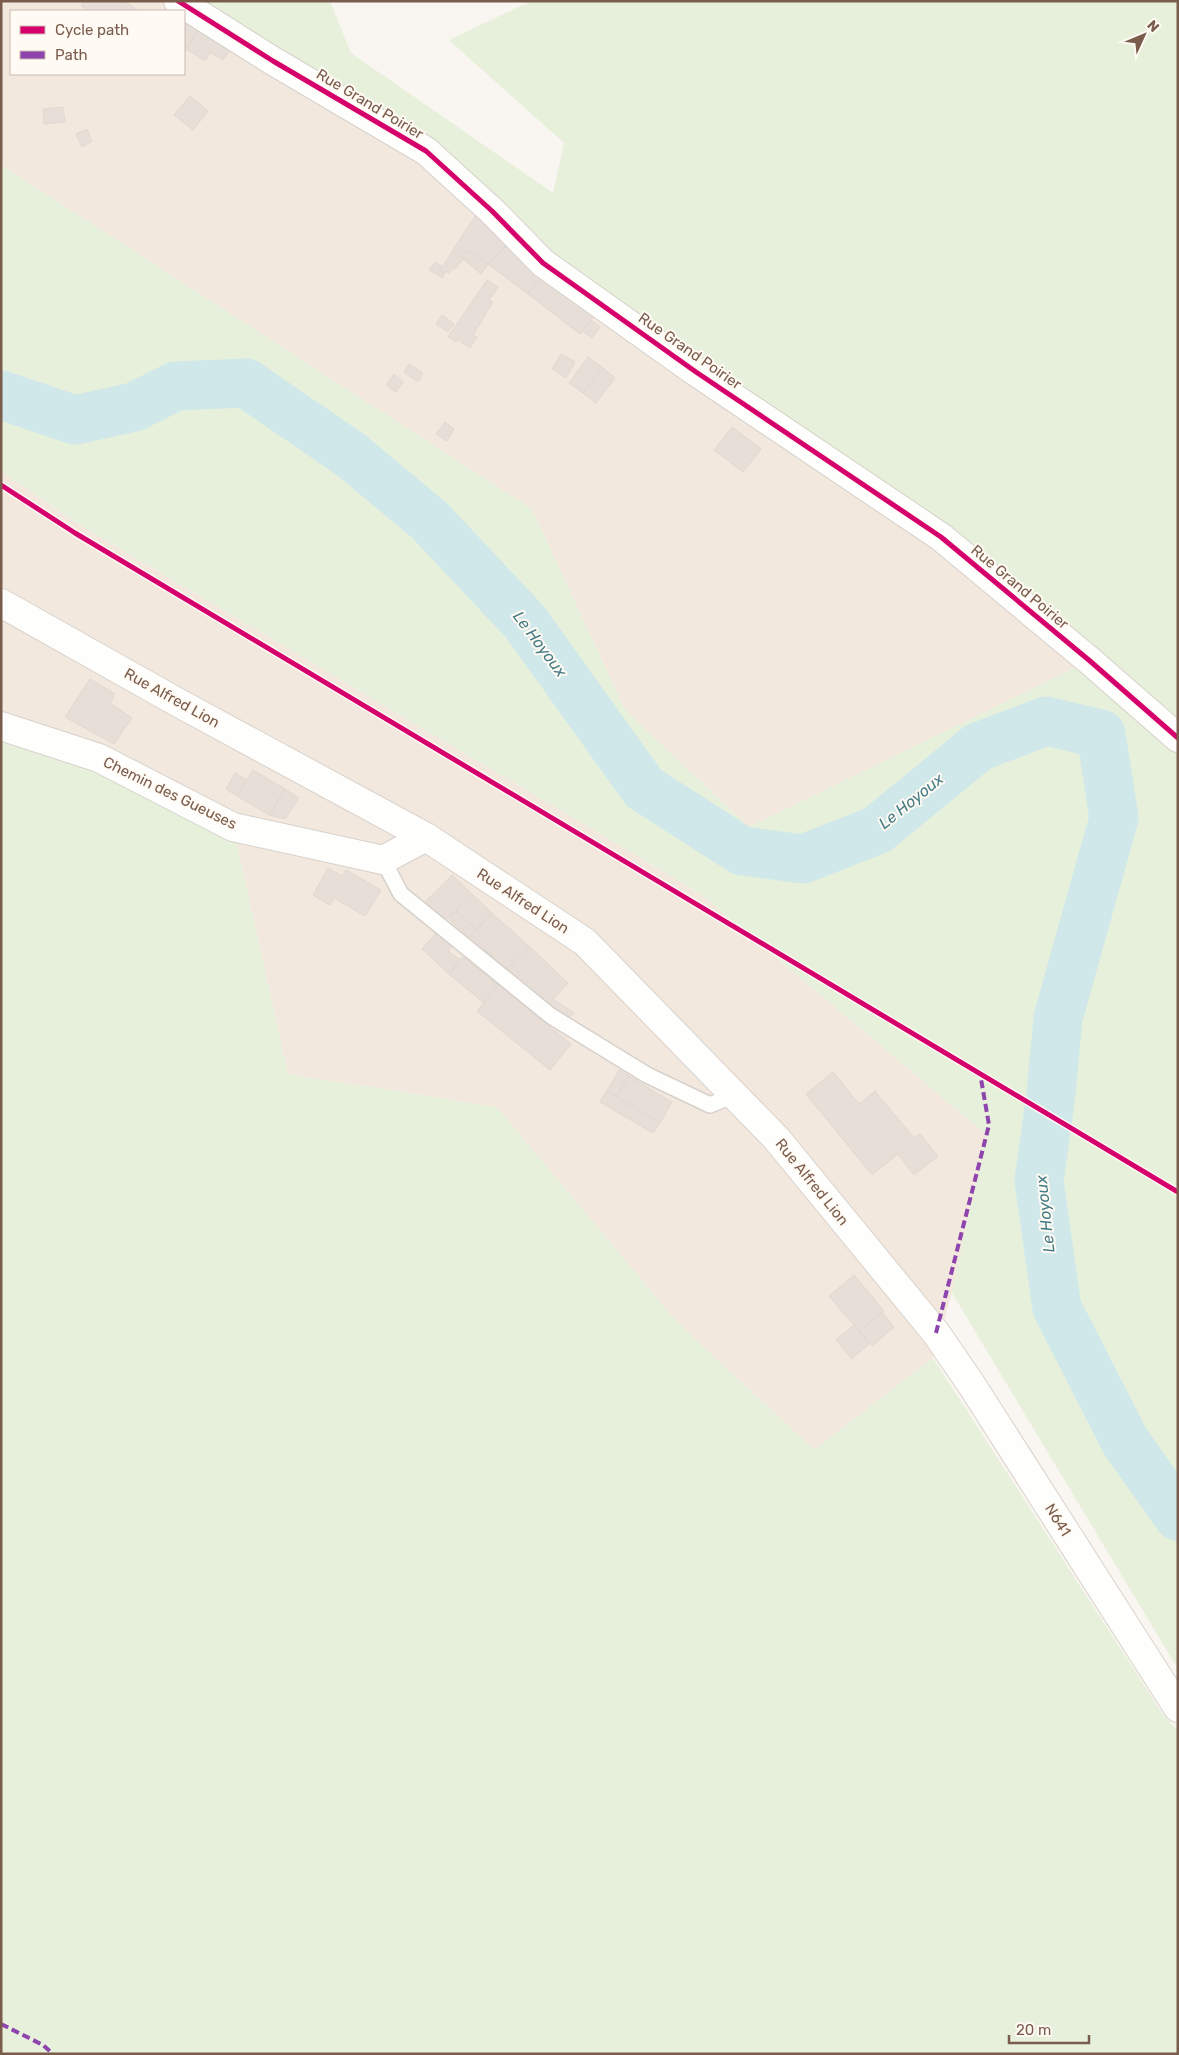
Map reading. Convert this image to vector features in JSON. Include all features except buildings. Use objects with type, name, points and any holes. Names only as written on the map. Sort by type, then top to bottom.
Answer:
[{"type":"street","name":"Rue Grand Poirier","points":[[178,1],[273,61],[426,152],[492,211],[543,262],[696,372],[941,537],[1090,661],[1178,738]]},
{"type":"street","name":"Rue Alfred Lion","points":[[1,603],[426,837],[585,942],[776,1138],[936,1333]]},
{"type":"street","name":"Chemin des Gueuses","points":[[1,726],[99,758],[233,827],[383,860]]},
{"type":"street","points":[[383,860],[426,837]]},
{"type":"street","name":"N641","points":[[936,1333],[971,1384],[1178,1708]]},
{"type":"lane","points":[[383,860],[401,894],[551,1016],[647,1075],[710,1105],[734,1095]]},
{"type":"shaded area","points":[[1,1],[178,1],[426,151],[1090,661],[749,827],[625,710],[532,509],[1,165]]},
{"type":"shaded area","points":[[1,471],[74,521],[698,892],[987,1135],[952,1293],[933,1358],[814,1450],[675,1320],[497,1107],[288,1074],[233,827],[1,726]]},
{"type":"green space","points":[[178,1],[330,1],[351,53],[553,193],[564,143],[449,40],[531,1],[1178,1],[1178,1669],[952,1293],[986,1134],[698,892],[74,521],[1,471],[1,165],[532,509],[625,710],[749,827],[1089,661],[492,211]]},
{"type":"green space","points":[[1,726],[233,827],[288,1074],[497,1107],[675,1320],[814,1450],[933,1358],[1162,1713],[1178,1731],[1178,2054],[1,2054]]},
{"type":"waterway","name":"Le Hoyoux","points":[[1,395],[75,420],[134,407],[176,386],[246,383],[351,455],[429,520],[525,622],[644,788],[742,851],[803,859],[877,830],[978,747],[1046,721],[1101,734],[1114,818],[1058,1018],[1051,1094],[1039,1181],[1057,1308],[1125,1441],[1178,1516]]},
{"type":"marked path","points":[[936,1333],[989,1125],[980,1073]]},
{"type":"marked path","points":[[1,2024],[43,2045],[53,2054]]},
{"type":"cycle path","points":[[178,1],[273,61],[426,151],[492,211],[543,263],[696,372],[941,537],[1090,661],[1178,738]]},
{"type":"cycle path","points":[[1,485],[75,533],[1178,1192]]}]
